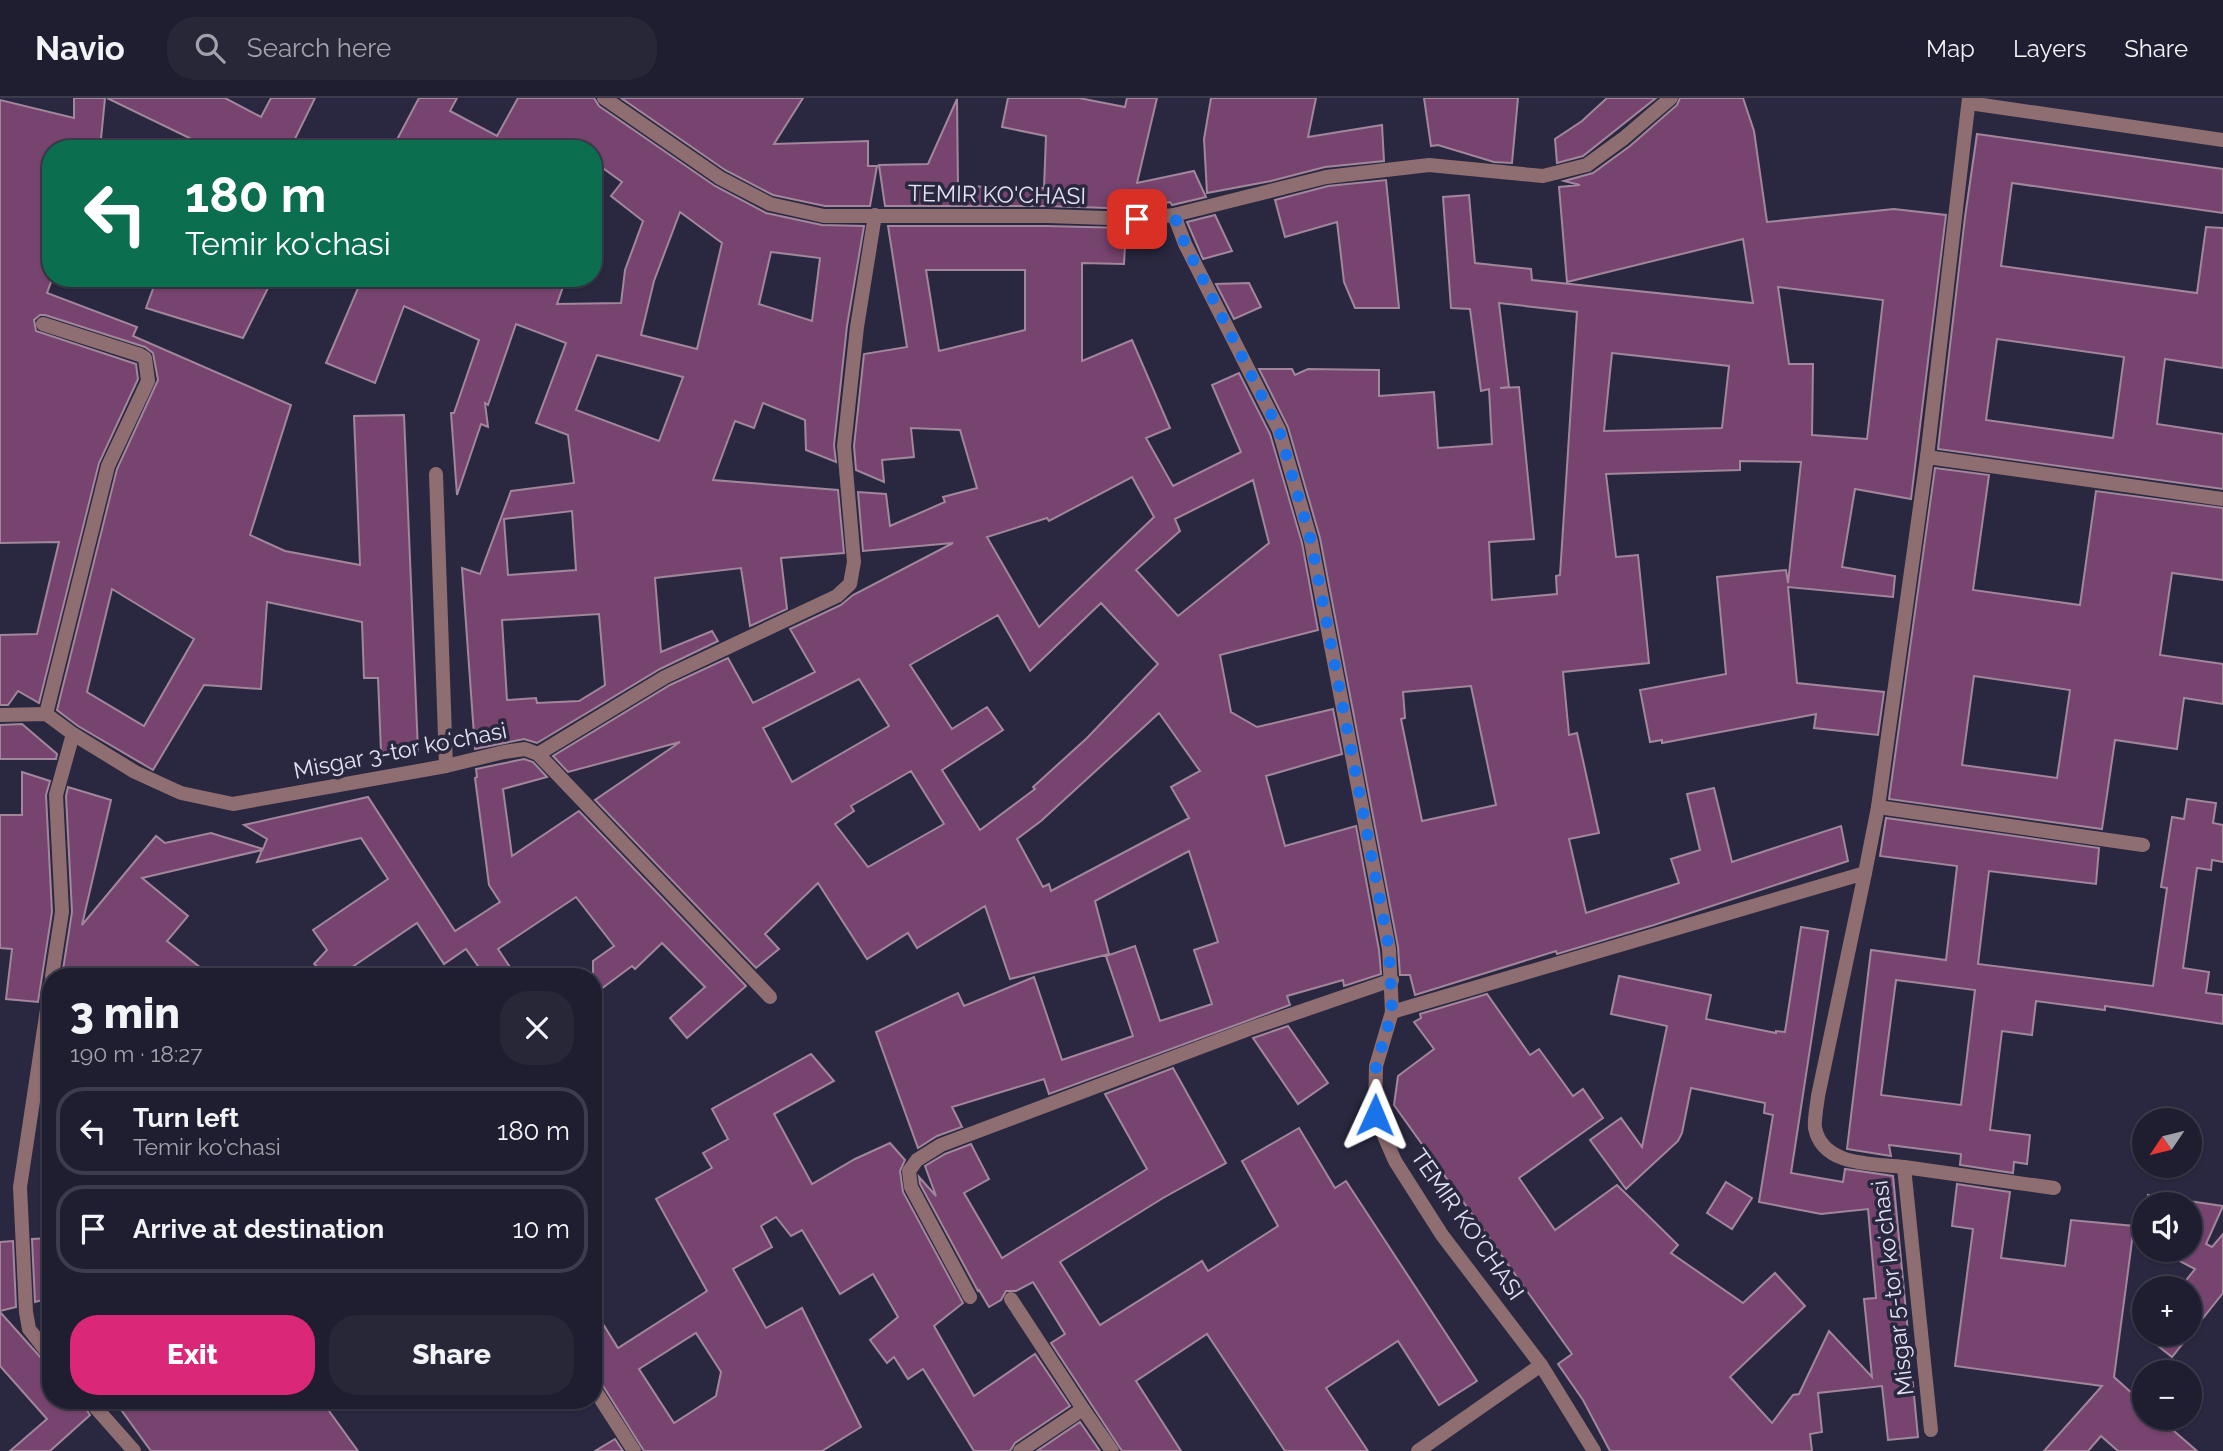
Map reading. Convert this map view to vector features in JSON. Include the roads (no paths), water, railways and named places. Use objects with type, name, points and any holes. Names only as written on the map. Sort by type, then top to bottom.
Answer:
[{"type":"street","name":"TEMIR KO'CHASI","points":[[604,98],[720,178],[771,204],[824,216],[1137,219],[1174,215],[1185,244],[1279,430],[1311,541],[1389,948],[1392,1012],[1376,1066],[1375,1115],[1395,1161],[1442,1235],[1541,1365],[1594,1451]]},
{"type":"street","points":[[1174,215],[1326,177],[1429,164],[1544,176],[1587,165],[1671,98]]},
{"type":"street","points":[[1392,1012],[1865,873],[1878,807],[1927,457],[1969,100],[2223,140]]},
{"type":"street","points":[[538,754],[665,677],[837,596],[850,584],[854,562],[844,446],[857,327],[875,215]]},
{"type":"street","points":[[0,715],[46,714],[108,466],[148,381],[145,358],[140,355],[43,324]]},
{"type":"street","points":[[1927,457],[2223,499]]},
{"type":"street","points":[[436,474],[446,766]]},
{"type":"street","name":"Misgar 3-tor koʻchasi","points":[[46,714],[135,772],[181,793],[233,804],[525,749],[538,754],[770,997]]},
{"type":"street","points":[[53,968],[61,912],[56,796],[73,734]]},
{"type":"street","points":[[1878,807],[2143,845]]},
{"type":"street","name":"Misgar 5-tor koʻchasi","points":[[1865,873],[1818,1096],[1815,1125],[1819,1140],[1831,1154],[1847,1160],[1904,1167],[1931,1430]]},
{"type":"street","points":[[970,1297],[912,1187],[909,1171],[917,1160],[941,1145],[1237,1034],[1392,980]]},
{"type":"street","points":[[42,1042],[20,1186],[26,1312],[29,1329],[42,1346]]},
{"type":"street","points":[[1904,1167],[2054,1188]]},
{"type":"street","points":[[1012,1299],[1112,1451]]},
{"type":"street","points":[[1418,1451],[1541,1365]]},
{"type":"street","points":[[602,1401],[634,1451]]},
{"type":"street","points":[[97,1409],[134,1451]]},
{"type":"street","points":[[1020,1451],[1083,1409]]}]
